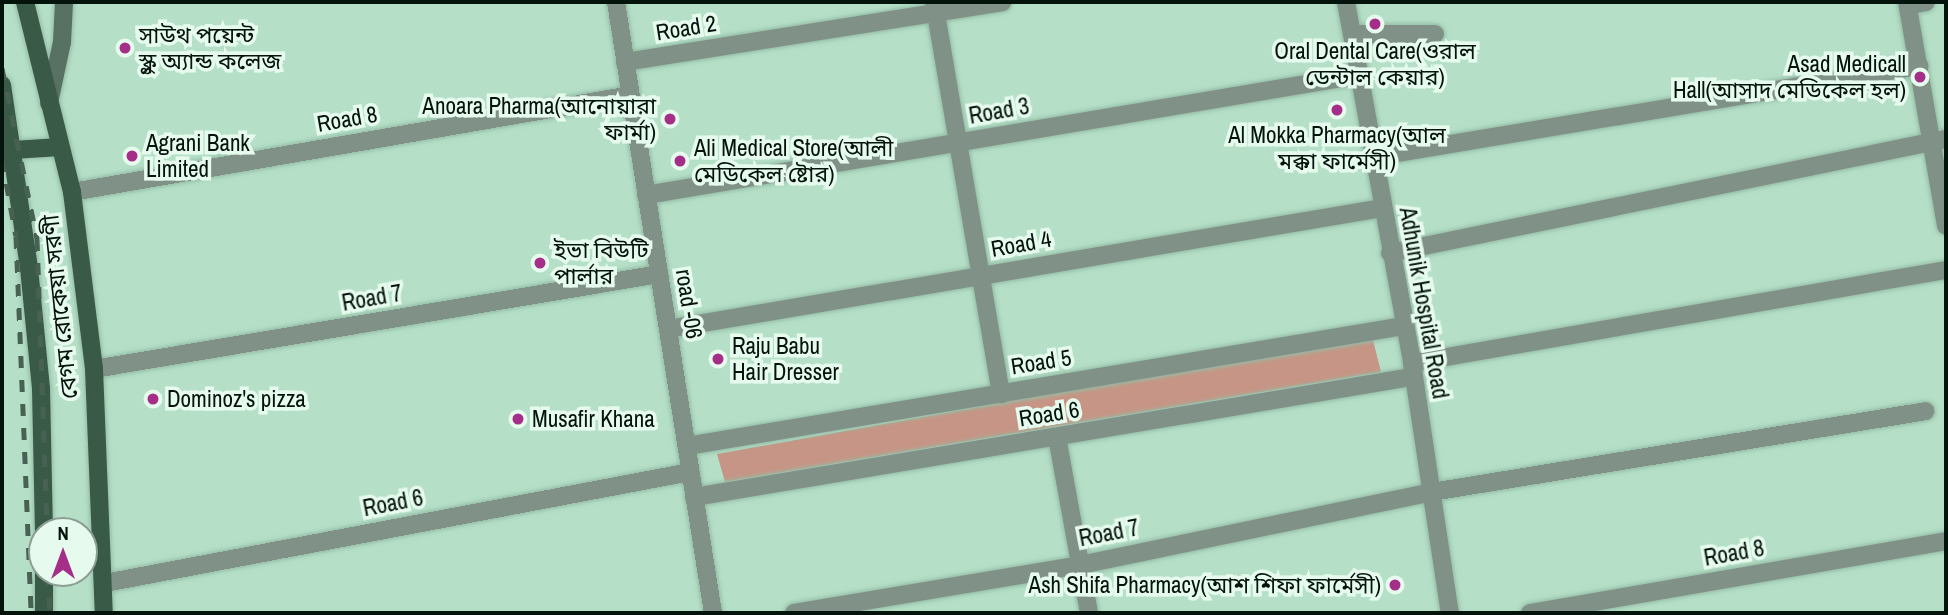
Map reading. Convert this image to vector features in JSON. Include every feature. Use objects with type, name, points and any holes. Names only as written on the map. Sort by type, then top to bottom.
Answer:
[{"type":"main road","name":"বেগম রোকেয়া সরণী","points":[[25,2],[72,192],[94,369],[105,583],[104,613]]},
{"type":"main road","points":[[49,103],[62,42],[64,2]]},
{"type":"main road","name":"বেগম রোকেয়া সরণী","points":[[2,85],[8,150],[41,389],[44,517]]},
{"type":"main road","points":[[8,150],[60,147]]},
{"type":"main road","points":[[44,587],[44,613]]},
{"type":"street","name":"road -06","points":[[616,2],[713,613]]},
{"type":"street","name":"Road 2","points":[[625,62],[935,7],[1002,2]]},
{"type":"street","name":"Adhunik Hospital Road","points":[[1346,2],[1433,492],[1450,613]]},
{"type":"street","points":[[1914,3],[1919,66],[1939,141],[1946,226]]},
{"type":"street","points":[[935,7],[956,143],[1001,394]]},
{"type":"street","points":[[1352,34],[1435,34]]},
{"type":"street","points":[[1373,157],[1919,66]]},
{"type":"street","name":"Road 3","points":[[646,195],[1359,75]]},
{"type":"street","name":"Road 8","points":[[72,192],[631,94]]},
{"type":"street","points":[[1390,253],[1939,141]]},
{"type":"street","name":"Road 4","points":[[668,329],[1382,208]]},
{"type":"street","name":"Road 6","points":[[694,497],[1057,437],[1946,271]]},
{"type":"street","name":"Road 7","points":[[94,369],[659,274]]},
{"type":"street","name":"Road 5","points":[[687,446],[1403,326]]},
{"type":"street","name":"Road 7","points":[[794,613],[1080,565],[1433,492],[1925,411]]},
{"type":"street","points":[[1057,437],[1089,613]]},
{"type":"street","name":"Road 6","points":[[105,583],[690,471]]},
{"type":"street","name":"Road 8","points":[[1530,613],[1946,541]]},
{"type":"shaded area","points":[[1372,336],[1381,372],[725,482],[717,454]]},
{"type":"railway","points":[[2,68],[37,239],[47,517]]},
{"type":"railway","points":[[2,160],[16,236],[31,613]]},
{"type":"railway","points":[[49,587],[50,613]]},
{"type":"place","name":"Oral Dental Care(ওরাল ডেন্টাল কেয়ার)","points":[[1375,24]]},
{"type":"place","name":"সাউথ পয়েন্ট স্কুল অ্যান্ড কলেজ","points":[[125,48]]},
{"type":"place","name":"Asad Medicall Hall(আসাদ মেডিকেল হল)","points":[[1920,77]]},
{"type":"place","name":"Al Mokka Pharmacy(আল মক্কা ফার্মেসী)","points":[[1337,110]]},
{"type":"place","name":"Anoara Pharma(আনোয়ারা ফার্মা)","points":[[670,119]]},
{"type":"place","name":"Agrani Bank Limited","points":[[132,156]]},
{"type":"place","name":"Ali Medical Store(আলী মেডিকেল ষ্টোর)","points":[[680,161]]},
{"type":"place","name":"ইভা বিউটি পার্লার","points":[[540,263]]},
{"type":"place","name":"Raju Babu Hair Dresser","points":[[718,359]]},
{"type":"place","name":"Dominoz's pizza","points":[[153,399]]},
{"type":"place","name":"Musafir Khana","points":[[518,419]]},
{"type":"place","name":"Ash Shifa Pharmacy(আশ শিফা ফার্মেসী)","points":[[1395,585]]}]
